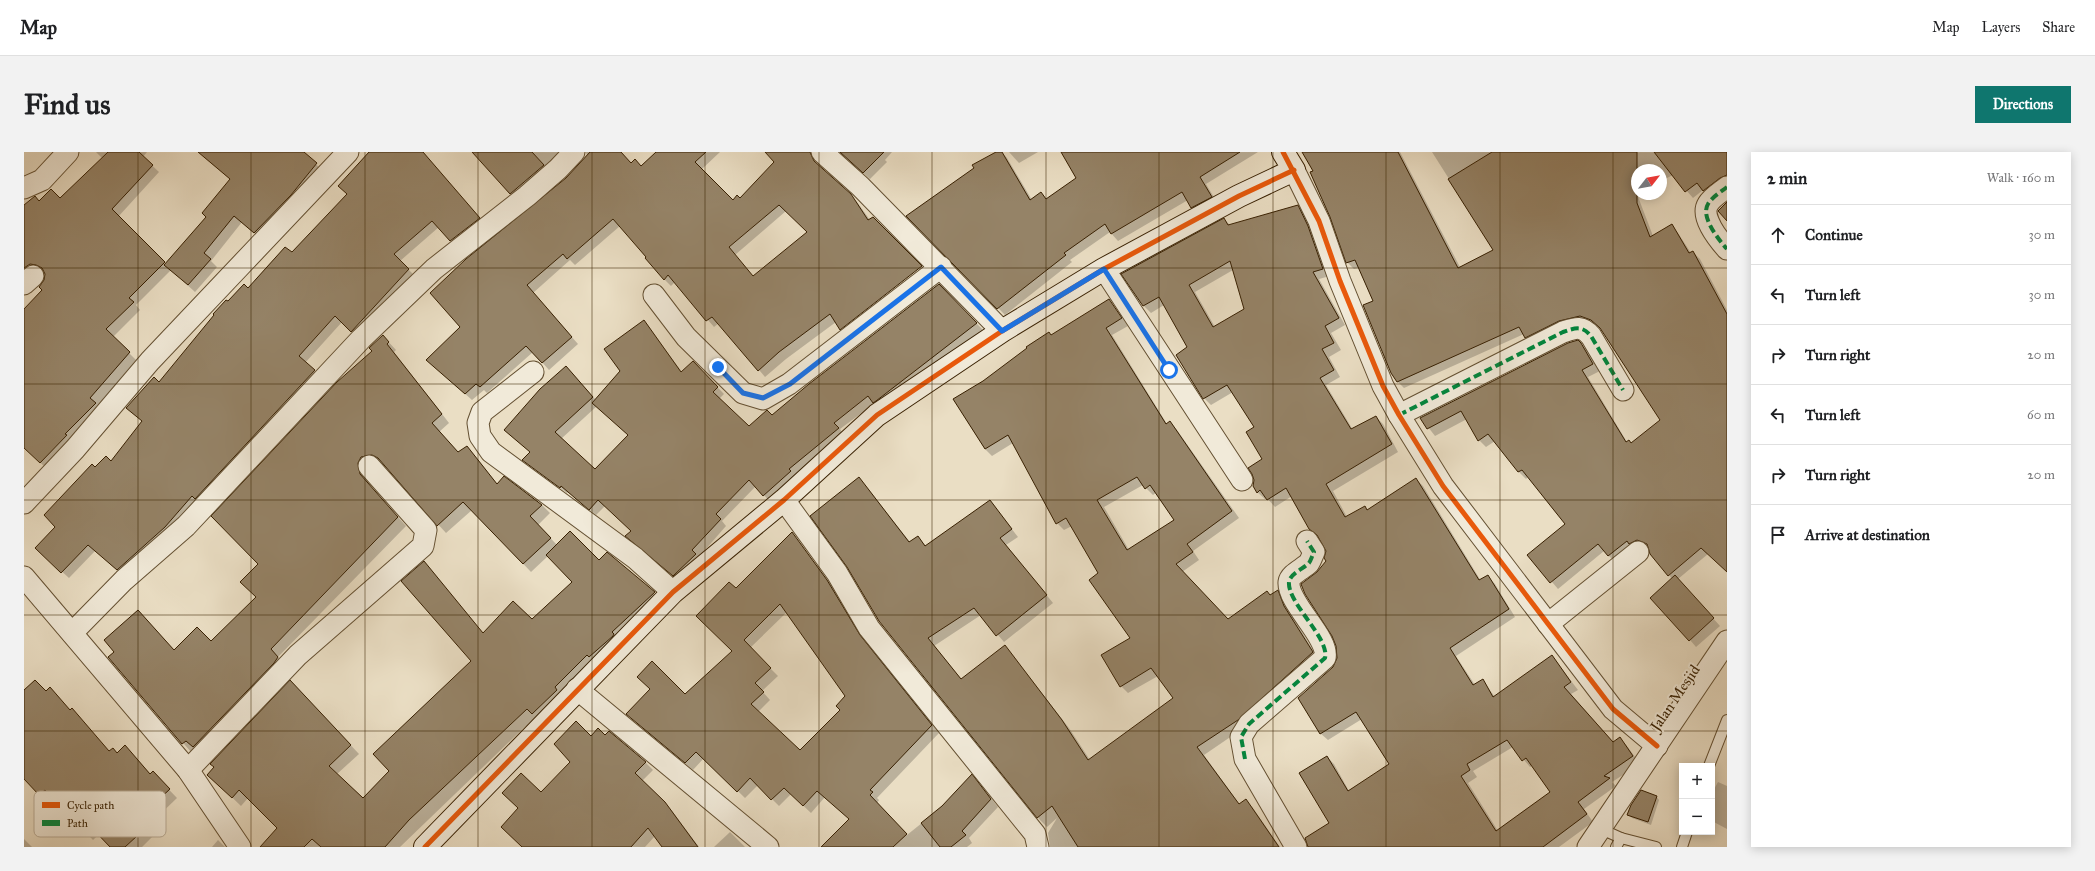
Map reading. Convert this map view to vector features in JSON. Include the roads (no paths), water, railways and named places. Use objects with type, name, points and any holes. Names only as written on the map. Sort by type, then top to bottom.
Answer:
[{"type":"street","points":[[24,188],[42,180],[68,152]]},
{"type":"street","points":[[24,503],[75,449],[150,361],[348,152]]},
{"type":"street","points":[[72,634],[124,580],[186,526],[361,339],[434,269],[527,196],[558,169],[574,152]]},
{"type":"street","points":[[822,152],[860,186],[1002,331]]},
{"type":"street","points":[[425,847],[673,592],[784,500],[877,415],[1002,331],[1104,269],[1239,196],[1288,161],[1319,221],[1363,340],[1383,386],[1398,415],[1443,486],[1613,709],[1657,746]]},
{"type":"street","points":[[1727,187],[1708,204],[1706,210],[1709,221],[1727,249]]},
{"type":"street","points":[[654,296],[686,337],[743,393],[763,398],[790,384],[941,267]]},
{"type":"street","points":[[1104,269],[1242,480]]},
{"type":"street","points":[[1398,415],[1563,332],[1578,327],[1587,331],[1591,336],[1623,390]]},
{"type":"street","points":[[533,372],[482,412],[478,423],[480,436],[491,452],[635,558],[673,592]]},
{"type":"street","points":[[188,770],[298,655],[423,546],[426,530],[369,466]]},
{"type":"street","points":[[784,500],[837,573],[869,628],[1035,834],[1038,847]]},
{"type":"street","points":[[1296,847],[1245,759],[1241,737],[1249,724],[1325,658],[1326,653],[1322,644],[1293,596],[1289,583],[1290,578],[1310,562],[1314,552],[1307,540]]},
{"type":"street","points":[[1548,624],[1638,552]]},
{"type":"street","points":[[24,577],[188,770],[240,847]]},
{"type":"street","name":"Jalan Mesjid","points":[[1588,847],[1727,641]]},
{"type":"street","points":[[577,689],[768,847]]},
{"type":"lane","points":[[1710,763],[1727,720]]},
{"type":"lane","points":[[1601,829],[1622,838],[1656,847]]},
{"type":"lane","points":[[1682,847],[1686,835]]},
{"type":"lane","points":[[1616,847],[1622,838]]}]
